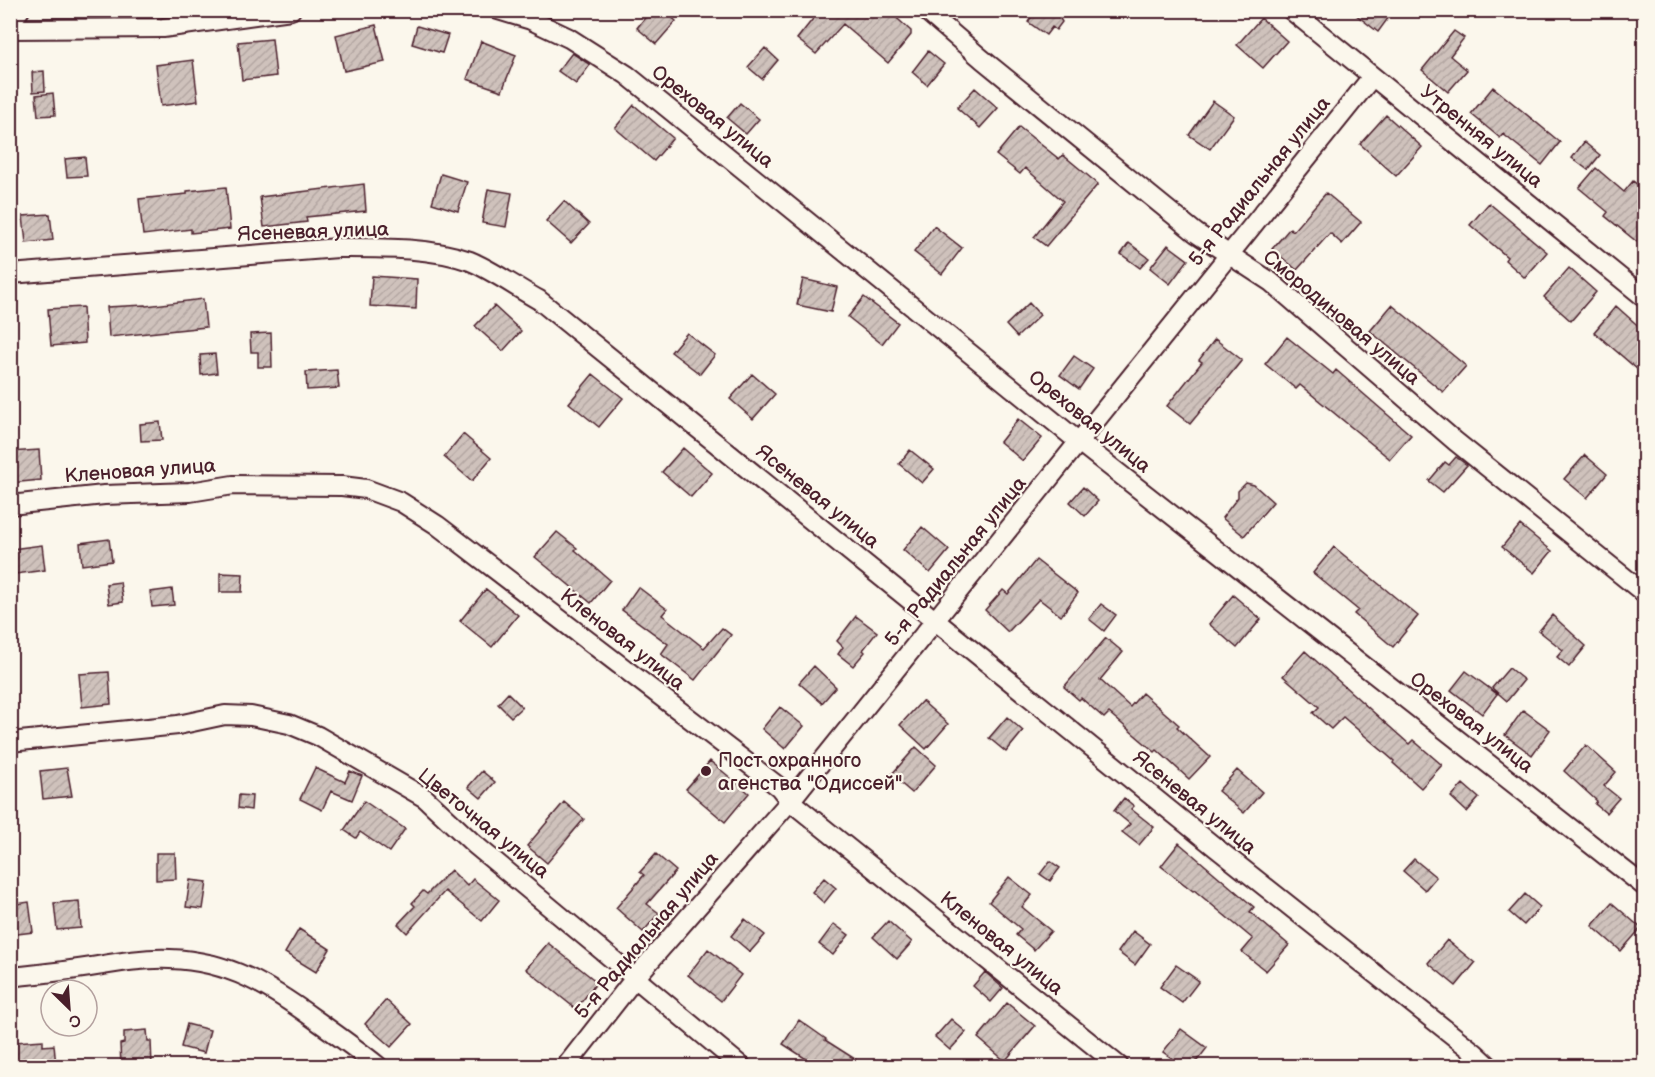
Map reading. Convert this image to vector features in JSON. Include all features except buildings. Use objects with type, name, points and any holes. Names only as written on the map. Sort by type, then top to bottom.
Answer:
[{"type":"street","points":[[10,22],[20,10]]},
{"type":"street","points":[[10,29],[163,28],[291,10]]},
{"type":"street","name":"Ореховая улица","points":[[498,10],[531,20],[568,38],[627,75],[1080,442],[1644,886]]},
{"type":"street","name":"Смородиновая улица","points":[[925,10],[1196,233],[1271,282],[1455,441],[1644,593]]},
{"type":"street","name":"Утренняя улица","points":[[1291,10],[1644,297]]},
{"type":"street","name":"5-я Радиальная улица","points":[[566,1066],[635,978],[790,801],[1372,77]]},
{"type":"street","name":"Ясеневая улица","points":[[10,274],[338,248],[383,248],[432,253],[471,262],[538,300],[1489,1066]]},
{"type":"street","name":"Кленовая улица","points":[[10,505],[94,495],[190,492],[233,485],[342,486],[366,489],[401,501],[437,525],[779,787],[790,801],[1119,1066]]},
{"type":"street","name":"Цветочная улица","points":[[10,742],[178,725],[225,715],[251,716],[289,724],[336,746],[425,798],[474,844],[741,1066]]},
{"type":"street","points":[[10,977],[126,961],[171,959],[206,964],[240,973],[273,989],[378,1066]]},
{"type":"place","name":"Пост охранного агенства \"Одисcей\"","points":[[706,771]]}]
